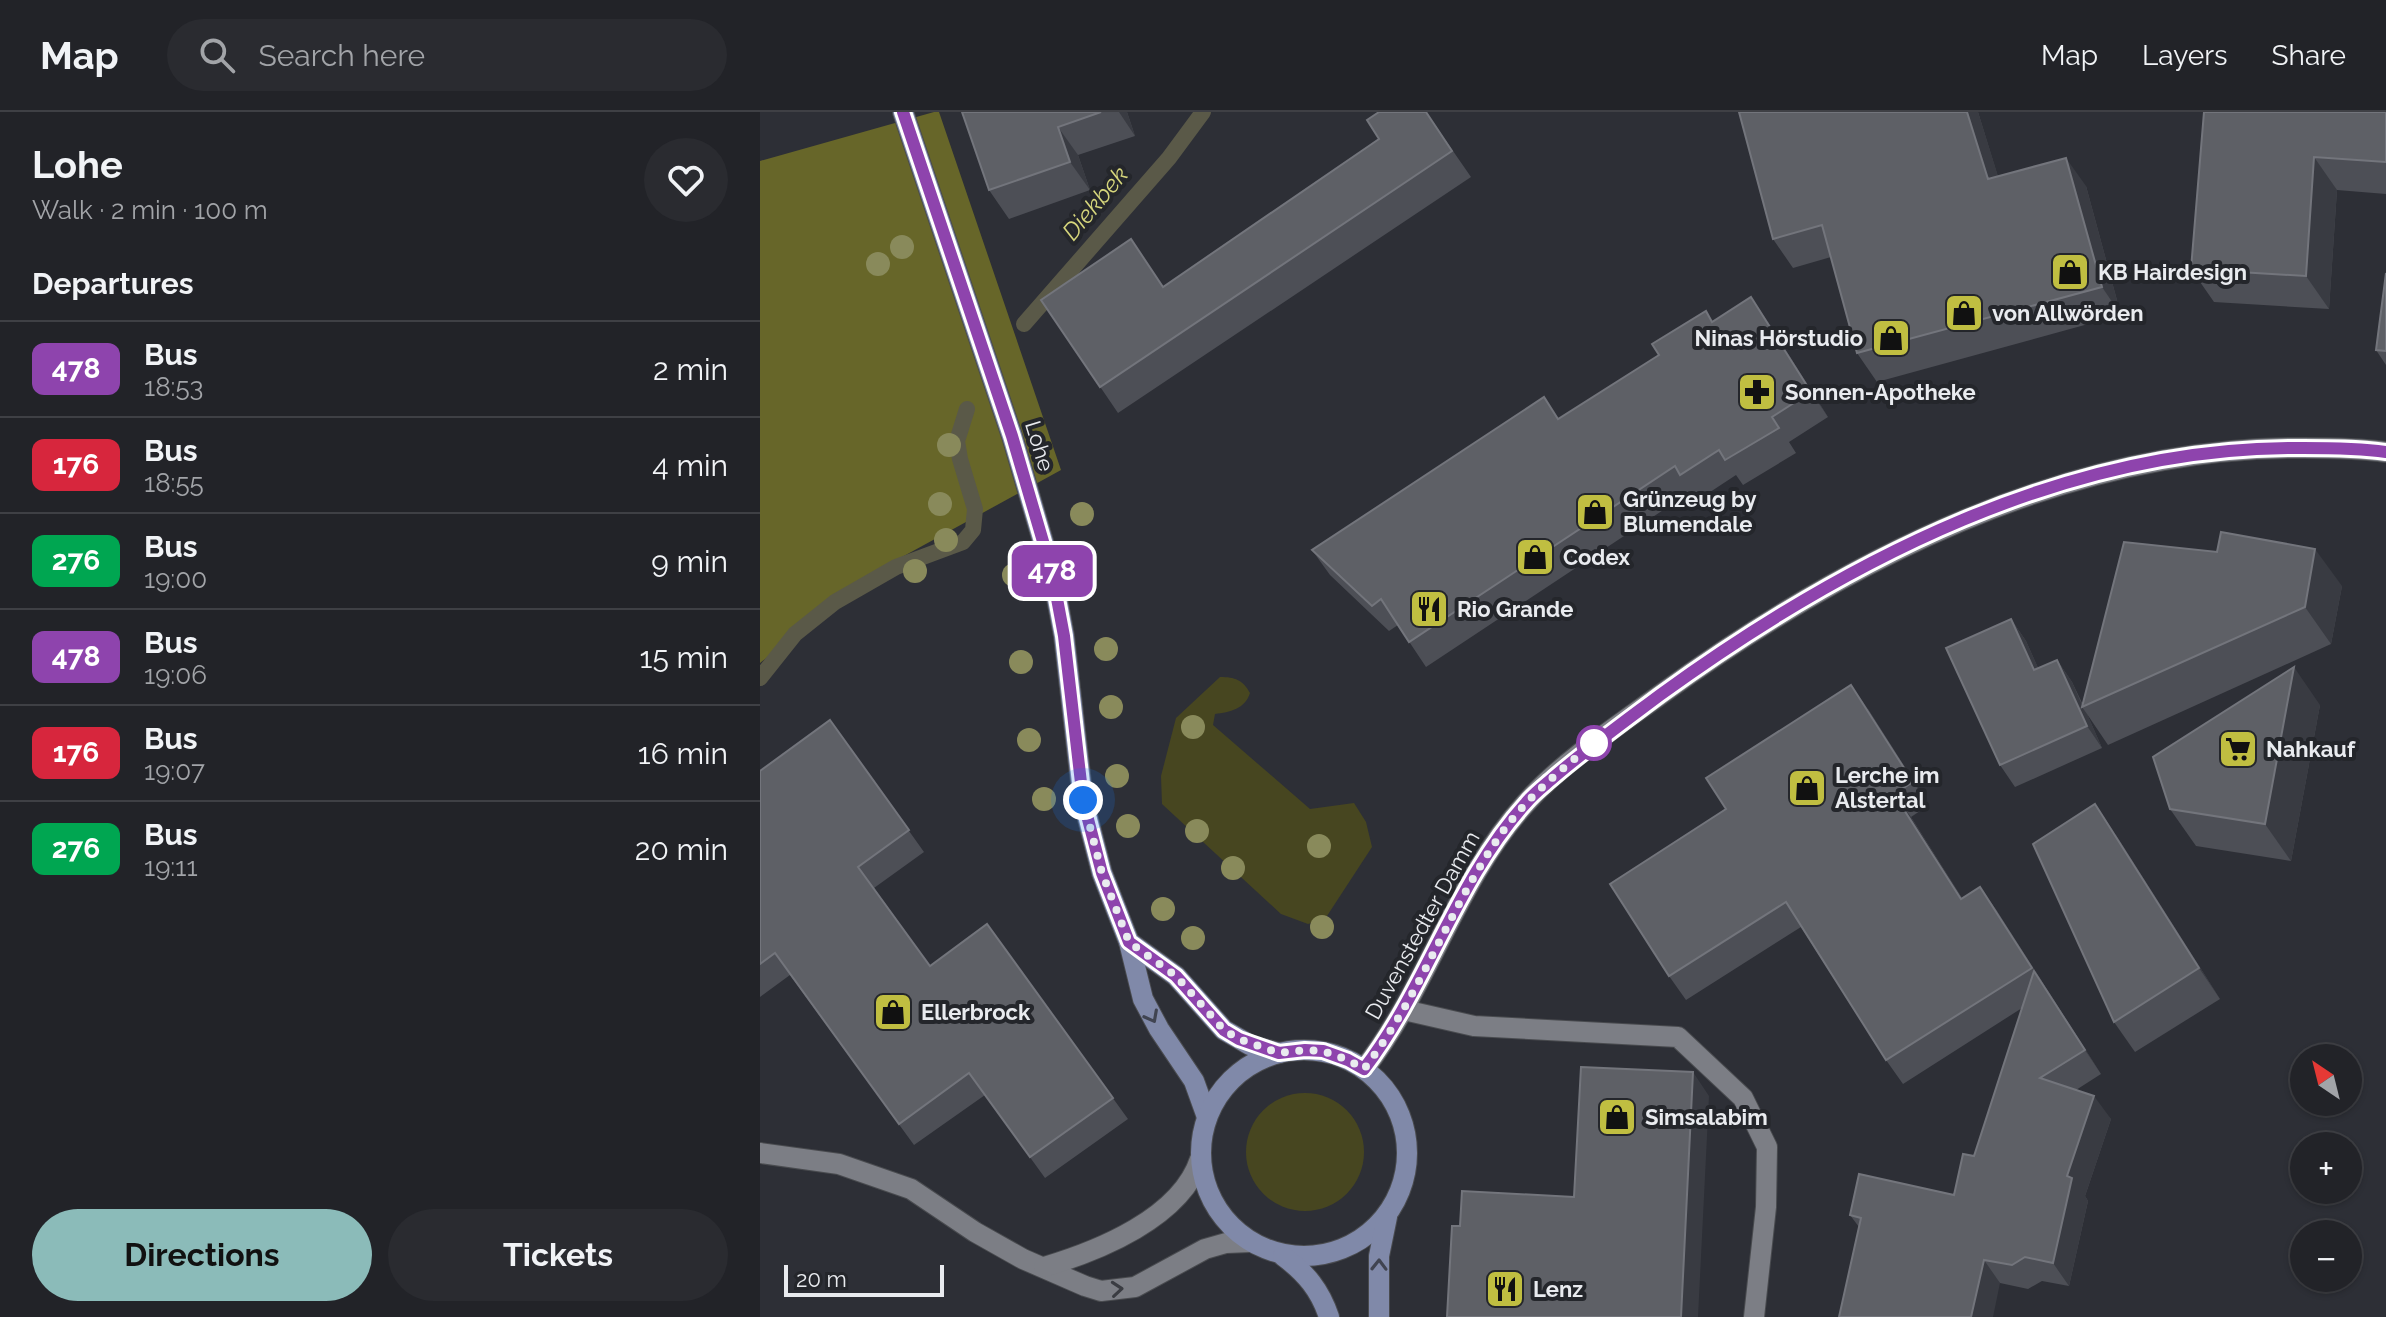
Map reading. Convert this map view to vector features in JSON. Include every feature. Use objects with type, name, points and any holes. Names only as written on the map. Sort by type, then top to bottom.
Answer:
[{"type":"main road","name":"Lohe","points":[[903,112],[1012,436],[1052,572],[1064,636],[1083,800],[1102,873],[1129,942],[1143,999],[1194,1081],[1207,1117]]},
{"type":"main road","points":[[1129,942],[1176,976],[1224,1030],[1250,1045],[1279,1053]]},
{"type":"main road","points":[[1280,1254],[1312,1256],[1343,1248],[1364,1237],[1394,1204],[1406,1171],[1406,1136],[1395,1103],[1364,1069],[1323,1051],[1279,1053],[1261,1059],[1230,1081],[1213,1103],[1207,1117],[1200,1159],[1206,1188],[1219,1213],[1250,1242],[1280,1254],[1308,1276],[1321,1295],[1329,1317]]},
{"type":"main road","points":[[1379,1317],[1379,1256],[1388,1213]]},
{"type":"street","name":"Duvenstedter Damm","points":[[1364,1069],[1404,1010],[1473,879],[1499,837],[1527,801],[1592,745],[1749,632],[1810,597],[1957,522],[2111,470],[2184,455],[2243,449],[2364,449],[2386,452]]},
{"type":"street","points":[[1404,1010],[1474,1026],[1678,1037],[1743,1098],[1767,1147],[1766,1207],[1754,1317]]},
{"type":"street","points":[[760,1153],[839,1164],[911,1189],[975,1232],[1023,1259],[1101,1291],[1135,1287],[1205,1249],[1226,1243],[1250,1242]]},
{"type":"street","points":[[1044,1267],[1100,1248],[1148,1220],[1186,1187],[1200,1159]]},
{"type":"shaded area","points":[[939,112],[1061,470],[871,574],[760,663],[760,161]]},
{"type":"shaded area","points":[[1220,677],[1238,680],[1250,693],[1241,706],[1215,714],[1213,725],[1310,809],[1354,803],[1366,822],[1372,847],[1325,919],[1308,924],[1281,914],[1162,804],[1161,776],[1176,718]]},
{"type":"shaded area","points":[[1305,1093],[1328,1098],[1347,1110],[1359,1129],[1364,1152],[1359,1175],[1347,1194],[1328,1206],[1305,1211],[1282,1206],[1263,1194],[1251,1175],[1246,1152],[1251,1129],[1263,1110],[1282,1098]]},
{"type":"building","points":[[962,112],[1101,112],[1058,127],[1070,162],[989,190]]},
{"type":"building","points":[[1379,112],[1426,112],[1452,151],[1100,387],[1041,300],[1131,239],[1163,287],[1379,139],[1367,120]]},
{"type":"building","points":[[1739,112],[1967,112],[1988,179],[2066,158],[2102,287],[1857,353],[1822,225],[1773,239]]},
{"type":"building","points":[[2204,112],[2386,112],[2386,162],[2314,157],[2306,276],[2191,269]]},
{"type":"building","points":[[2386,273],[2386,351],[2376,350]]},
{"type":"building","points":[[1751,297],[1811,392],[1772,417],[1779,428],[1725,460],[1719,450],[1680,475],[1675,466],[1409,642],[1381,599],[1372,606],[1312,550],[1544,397],[1558,419],[1659,355],[1652,344],[1706,311],[1712,322]]},
{"type":"building","points":[[2221,532],[2315,549],[2305,607],[2082,707],[2124,542],[2217,552]]},
{"type":"building","points":[[2011,619],[2034,670],[2057,660],[2087,726],[2000,765],[1946,648]]},
{"type":"building","points":[[2294,667],[2265,824],[2170,809],[2153,757]]},
{"type":"building","points":[[1851,685],[1913,782],[1894,794],[1961,899],[1980,887],[2032,968],[1886,1060],[1786,902],[1669,976],[1610,884],[1726,809],[1706,778]]},
{"type":"building","points":[[830,720],[909,830],[858,867],[930,966],[987,924],[1113,1098],[1030,1157],[969,1073],[899,1124],[775,953],[760,964],[760,771]]},
{"type":"building","points":[[2095,804],[2199,968],[2114,1022],[2033,844]]},
{"type":"building","points":[[2034,971],[2085,1050],[2040,1078],[2094,1096],[2067,1176],[2072,1178],[2053,1263],[2025,1257],[2012,1265],[1984,1260],[1971,1317],[1839,1317],[1861,1218],[1850,1215],[1859,1174],[1954,1195],[1963,1154],[1974,1156]]},
{"type":"building","points":[[1581,1067],[1693,1072],[1681,1317],[1447,1317],[1452,1226],[1460,1226],[1462,1191],[1574,1197]]},
{"type":"waterway","name":"Diekbek","points":[[1024,324],[1169,158],[1203,112]]},
{"type":"waterway","points":[[760,678],[795,634],[835,602],[896,567],[963,542],[973,530],[975,509],[957,441],[967,409]]},
{"type":"bus line","name":"478","points":[[903,112],[1012,436],[1052,572],[1064,636],[1083,800],[1102,873],[1129,942],[1176,976],[1224,1030],[1250,1045],[1279,1053],[1323,1051],[1364,1069],[1404,1010],[1473,879],[1499,837],[1527,801],[1592,745],[1670,688],[1749,632],[1810,597],[1957,522],[2111,470],[2184,455],[2243,449],[2364,449],[2386,452]]},
{"type":"place","name":"KB Hairdesign","points":[[2070,272]]},
{"type":"place","name":"von Allwörden","points":[[1964,313]]},
{"type":"place","name":"Ninas Hörstudio","points":[[1891,338]]},
{"type":"place","name":"Sonnen-Apotheke","points":[[1757,392]]},
{"type":"place","name":"Grünzeug by Blumendale","points":[[1595,512]]},
{"type":"place","name":"Codex","points":[[1535,557]]},
{"type":"place","name":"Rio Grande","points":[[1429,609]]},
{"type":"place","name":"Nahkauf","points":[[2238,749]]},
{"type":"place","name":"Lerche im Alstertal","points":[[1807,788]]},
{"type":"place","name":"Ellerbrock","points":[[893,1012]]},
{"type":"place","name":"Simsalabim","points":[[1617,1117]]},
{"type":"place","name":"Lenz","points":[[1505,1289]]},
{"type":"route","points":[[1083,800],[1102,873],[1129,942],[1176,976],[1224,1030],[1250,1045],[1279,1053],[1323,1051],[1364,1069],[1404,1010],[1473,879],[1499,837],[1527,801],[1594,743]]}]
